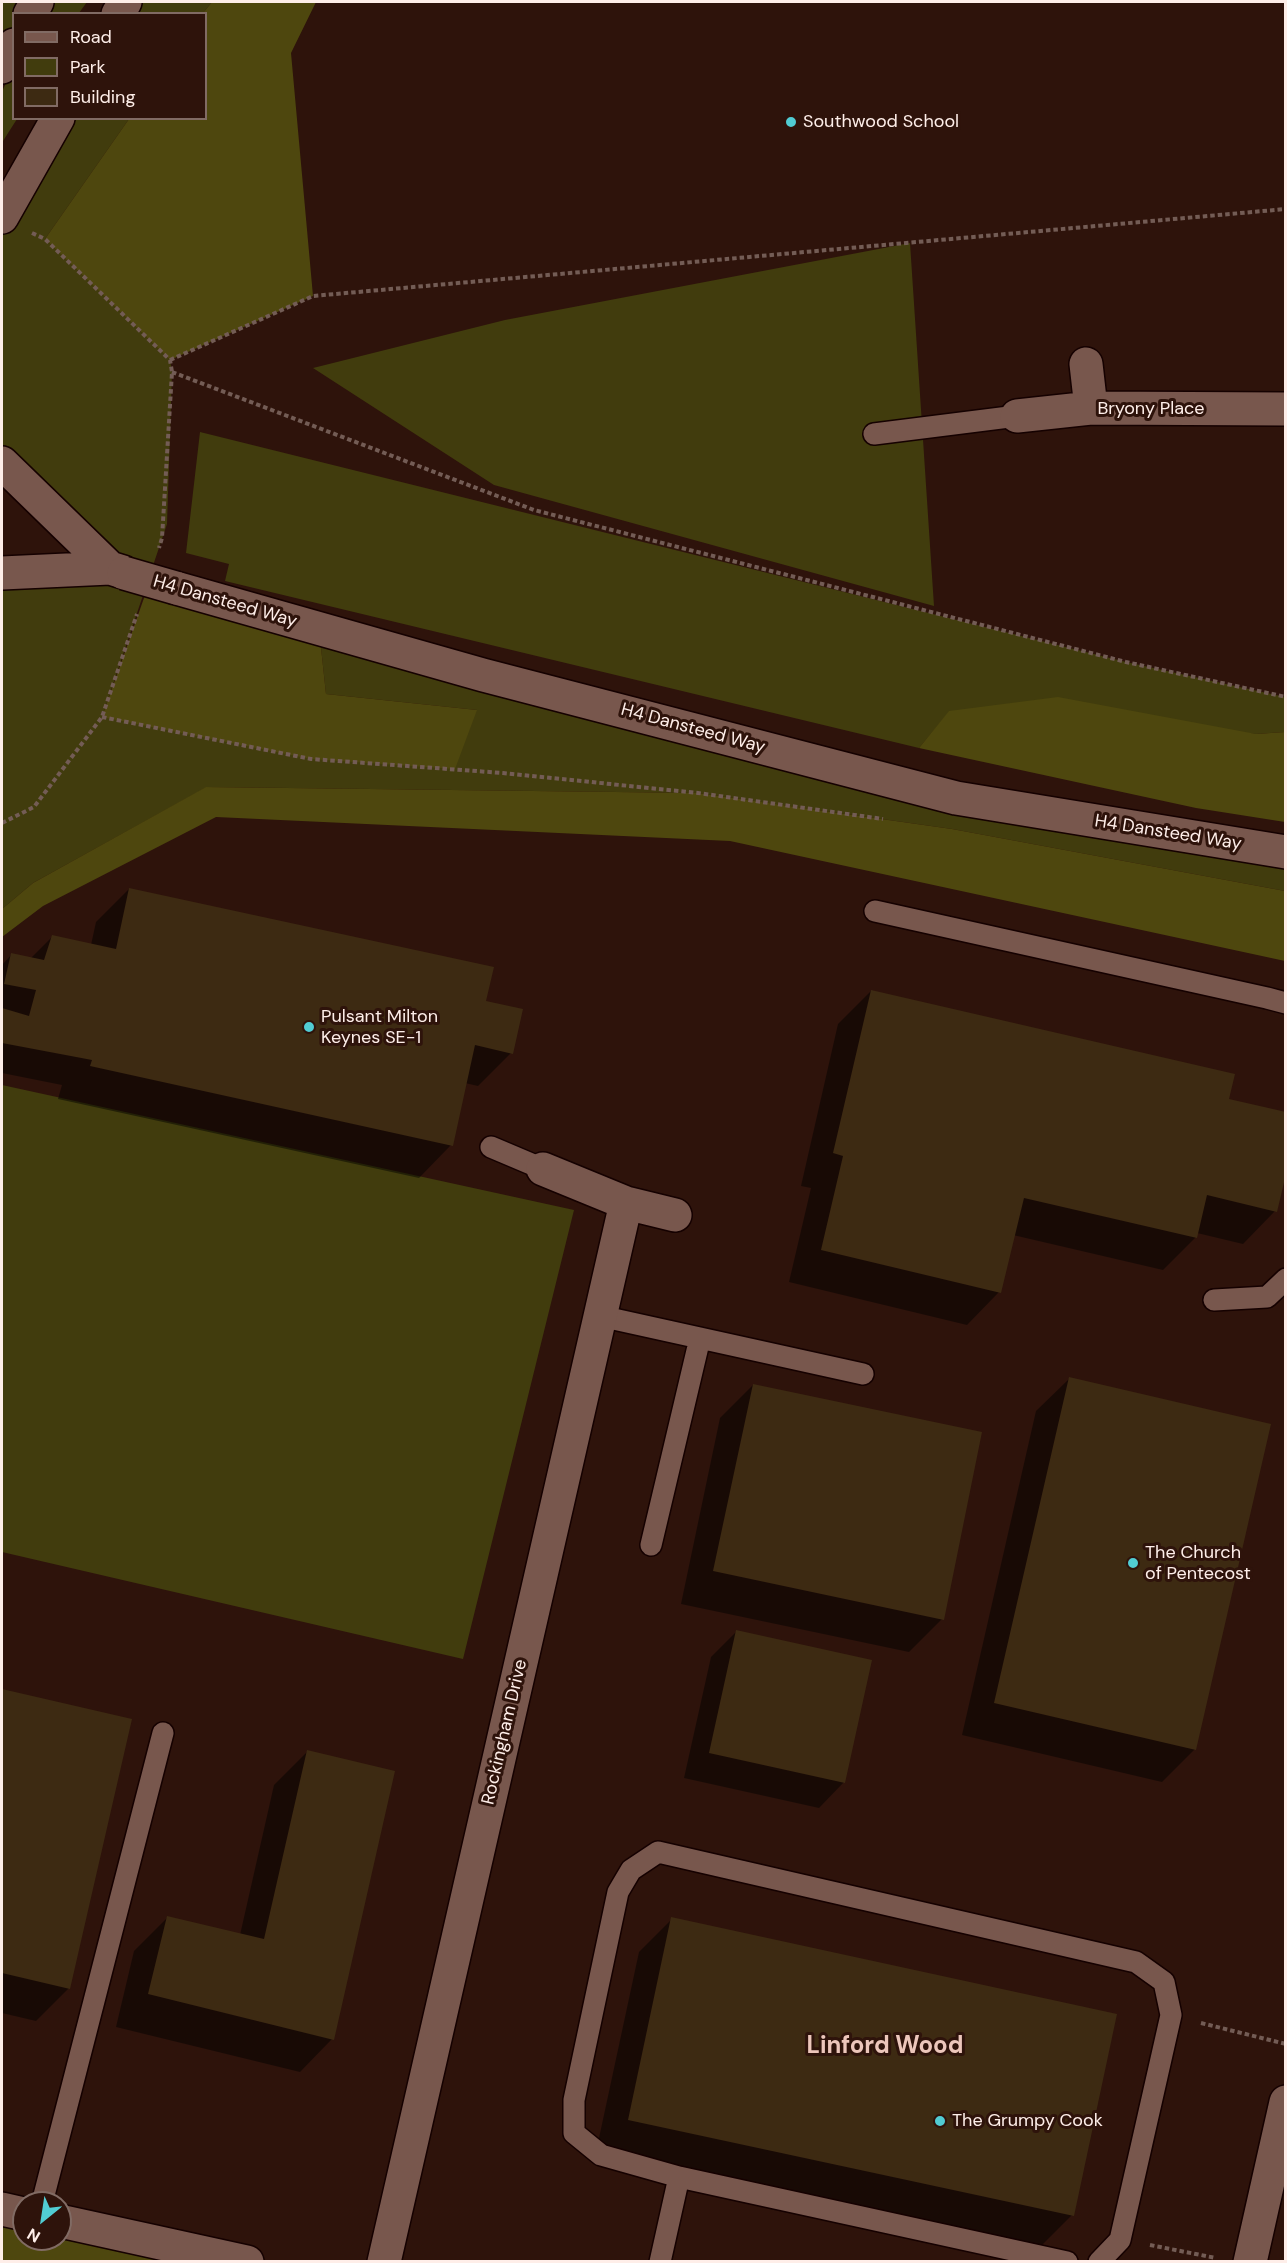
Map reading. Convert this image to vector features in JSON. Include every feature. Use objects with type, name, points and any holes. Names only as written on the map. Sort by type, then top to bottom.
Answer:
[{"type":"street","points":[[2,67],[12,49]]},
{"type":"street","points":[[12,223],[29,169],[57,120]]},
{"type":"street","points":[[1086,364],[1091,408]]},
{"type":"street","name":"Bryony Place","points":[[1017,416],[1091,408],[1286,409]]},
{"type":"street","name":"H4 Dansteed Way","points":[[2,464],[117,570]]},
{"type":"street","name":"H4 Dansteed Way","points":[[2,573],[117,570],[483,675],[956,798],[1286,852]]},
{"type":"street","points":[[543,1169],[626,1203],[675,1215]]},
{"type":"street","name":"Rockingham Drive","points":[[384,2262],[626,1203]]},
{"type":"street","points":[[1236,2260],[1286,2102]]},
{"type":"street","points":[[72,2224],[247,2262]]},
{"type":"lane","points":[[874,434],[1017,416]]},
{"type":"lane","points":[[875,911],[1286,1003]]},
{"type":"lane","points":[[491,1147],[543,1169]]},
{"type":"lane","points":[[1214,1300],[1267,1297],[1286,1279]]},
{"type":"lane","points":[[600,1316],[863,1374]]},
{"type":"lane","points":[[651,1545],[700,1338]]},
{"type":"lane","points":[[45,2191],[163,1733]]},
{"type":"lane","points":[[1067,2262],[999,2255],[679,2177],[601,2155],[574,2133],[574,2100],[618,1892],[631,1870],[658,1852],[1136,1962],[1164,1982],[1171,2015],[1120,2240],[1099,2262]]},
{"type":"lane","points":[[660,2262],[679,2177]]},
{"type":"path","points":[[170,360],[313,296],[1286,209]]},
{"type":"path","points":[[12,223],[45,239],[170,360],[172,372],[162,538],[159,549]]},
{"type":"path","points":[[172,372],[534,510],[1126,662],[1286,697]]},
{"type":"path","points":[[2,823],[34,807],[102,717],[140,605]]},
{"type":"path","points":[[102,717],[311,759],[503,773],[698,793],[894,820]]},
{"type":"path","points":[[1171,2015],[1286,2044]]},
{"type":"path","points":[[1120,2240],[1236,2260]]},
{"type":"green space","points":[[2,2],[37,2],[31,12],[12,12],[12,47],[2,67]]},
{"type":"green space","points":[[53,2],[87,2],[80,12],[47,12]]},
{"type":"green space","points":[[125,2],[212,2],[204,12],[119,12]]},
{"type":"green space","points":[[12,72],[12,120],[16,120],[3,141],[2,91]]},
{"type":"green space","points":[[57,120],[128,120],[45,239],[170,360],[172,372],[167,524],[102,717],[477,710],[326,694],[319,629],[739,741],[1286,850],[1285,891],[952,829],[698,793],[207,787],[33,883],[2,909],[2,573],[109,568],[2,463],[2,217]]},
{"type":"green space","points":[[910,243],[934,606],[494,485],[313,368],[505,320]]},
{"type":"green space","points":[[200,432],[1126,662],[1285,697],[1285,732],[1256,734],[950,711],[919,748],[225,581],[229,564],[186,553]]},
{"type":"green space","points":[[2,1085],[574,1210],[463,1659],[2,1552]]},
{"type":"shaded area","points":[[212,2],[316,2],[291,53],[313,296],[170,360],[45,239],[128,120],[207,120],[207,12],[204,12]]},
{"type":"shaded area","points":[[150,581],[319,629],[326,694],[477,710],[455,769],[311,759],[102,717]]},
{"type":"shaded area","points":[[1058,697],[1256,734],[1285,732],[1285,822],[1196,808],[919,748],[949,711]]},
{"type":"shaded area","points":[[206,787],[698,793],[952,829],[1285,891],[1285,961],[730,841],[216,817],[43,906],[2,937],[2,909],[33,883]]},
{"type":"shaded area","points":[[2,2209],[12,2211],[12,2251],[72,2251],[72,2224],[247,2261],[2,2261]]},
{"type":"building","name":"Pulsant Milton Keynes SE-1","points":[[129,888],[494,967],[486,1001],[523,1009],[513,1054],[475,1045],[453,1146],[90,1066],[92,1060],[2,1043],[2,1008],[29,1016],[36,990],[4,984],[11,953],[44,960],[52,935],[116,949]]},
{"type":"building","points":[[871,990],[1235,1074],[1229,1099],[1286,1112],[1286,1174],[1277,1212],[1207,1195],[1197,1238],[1024,1198],[1001,1293],[821,1250],[843,1156],[833,1153]]},
{"type":"building","name":"The Church of Pentecost","points":[[1069,1377],[1271,1424],[1196,1750],[994,1703]]},
{"type":"building","points":[[753,1384],[982,1432],[944,1620],[713,1571]]},
{"type":"building","points":[[736,1630],[872,1660],[845,1783],[709,1753]]},
{"type":"building","points":[[2,1689],[132,1719],[70,1989],[2,1973]]},
{"type":"building","points":[[307,1750],[395,1771],[334,2040],[148,1994],[167,1916],[264,1939]]},
{"type":"building","points":[[671,1917],[1117,2014],[1074,2216],[628,2120]]},
{"type":"place","name":"Southwood School","points":[[791,122]]},
{"type":"place","name":"Pulsant Milton Keynes SE-1","points":[[309,1027]]},
{"type":"place","name":"The Church of Pentecost","points":[[1133,1563]]},
{"type":"place","name":"The Grumpy Cook","points":[[940,2121]]},
{"type":"district","name":"Linford Wood","points":[[885,2047]]}]
